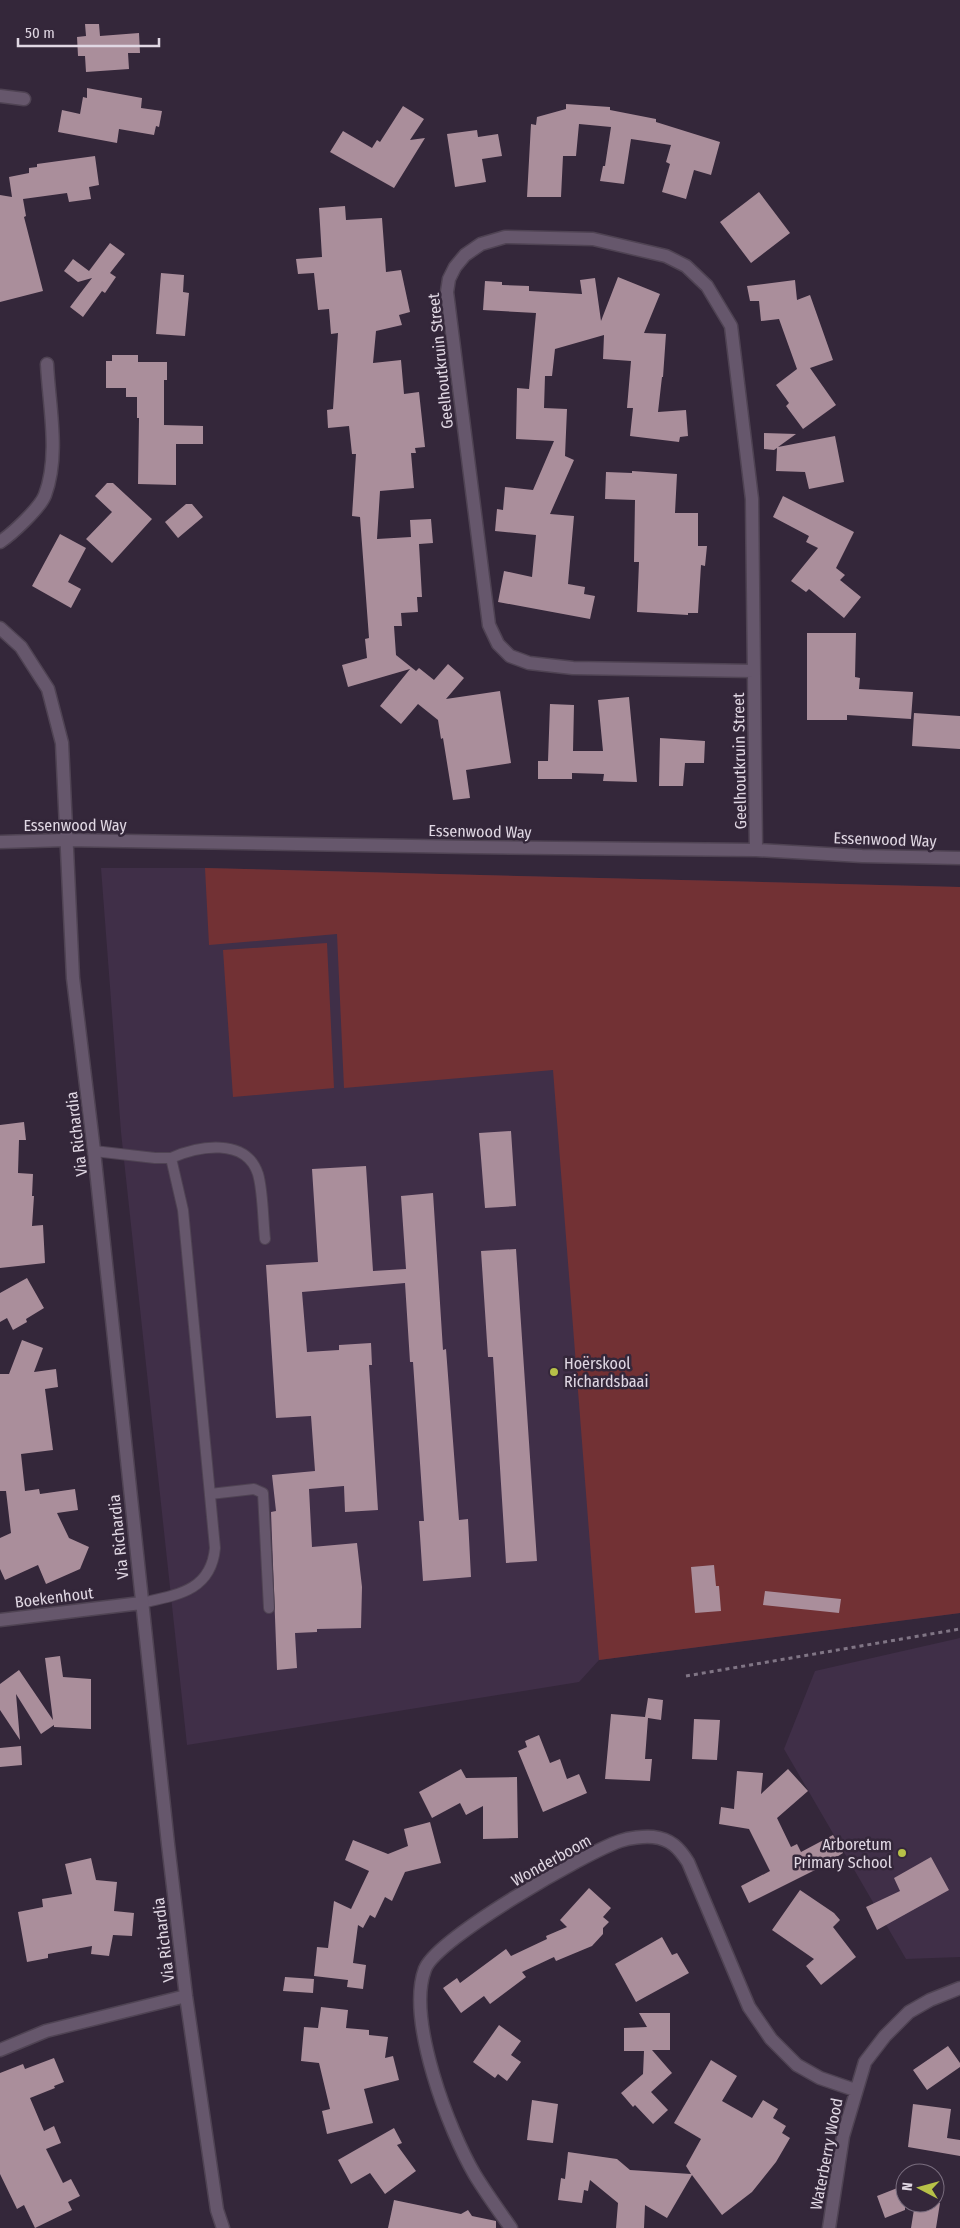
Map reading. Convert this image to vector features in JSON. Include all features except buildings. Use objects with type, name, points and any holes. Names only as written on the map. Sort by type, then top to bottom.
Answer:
[{"type":"street","points":[[0,96],[24,98]]},
{"type":"street","name":"Geelhoutkruin Street","points":[[754,671],[573,668],[529,663],[510,656],[498,644],[488,625],[447,292],[449,279],[455,267],[465,256],[481,244],[505,237],[593,239],[666,256],[686,266],[707,286],[731,326],[752,499],[754,671],[756,850]]},
{"type":"street","points":[[0,542],[15,531],[45,497],[53,460],[46,364]]},
{"type":"street","name":"Via Richardia","points":[[0,628],[21,647],[48,688],[62,743],[73,978],[94,1151],[141,1603],[186,1996],[217,2210],[223,2228]]},
{"type":"street","name":"Essenwood Way","points":[[0,842],[66,840],[756,850],[862,856],[960,858]]},
{"type":"street","name":"Boekenhout","points":[[0,1620],[141,1603]]},
{"type":"street","name":"Wonderboom","points":[[511,2228],[475,2175],[454,2133],[435,2078],[426,2047],[422,2014],[422,1990],[426,1968],[442,1949],[484,1918],[548,1876],[621,1841],[652,1837],[673,1842],[688,1862],[749,2007],[771,2039],[797,2065],[820,2078],[855,2090]]},
{"type":"street","name":"Waterberry Wood","points":[[829,2228],[843,2136],[855,2090],[865,2062],[885,2036],[909,2012],[930,2000],[960,1988]]},
{"type":"street","points":[[0,2050],[46,2031],[186,1996]]},
{"type":"lane","points":[[94,1151],[171,1158],[186,1151],[210,1146],[227,1149],[245,1156],[253,1164],[258,1175],[265,1239]]},
{"type":"lane","points":[[141,1603],[170,1597],[197,1585],[210,1572],[215,1548],[183,1210],[171,1158]]},
{"type":"lane","points":[[210,1494],[254,1489],[263,1493],[269,1608]]},
{"type":"path","points":[[686,1676],[960,1629]]},
{"type":"shaded area","name":"Hoërskool Richardsbaai","points":[[101,868],[205,868],[960,887],[960,1613],[599,1660],[579,1682],[187,1745],[121,1132]]},
{"type":"shaded area","points":[[205,868],[960,887],[960,1613],[599,1660],[553,1070],[344,1088],[337,934],[209,945]]},
{"type":"shaded area","points":[[327,943],[334,1088],[233,1097],[223,950]]},
{"type":"shaded area","name":"Arboretum Primary School","points":[[960,1638],[960,1957],[906,1959],[784,1749],[815,1671]]},
{"type":"place","name":"Hoërskool Richardsbaai","points":[[554,1372]]},
{"type":"place","name":"Arboretum Primary School","points":[[902,1853]]}]
